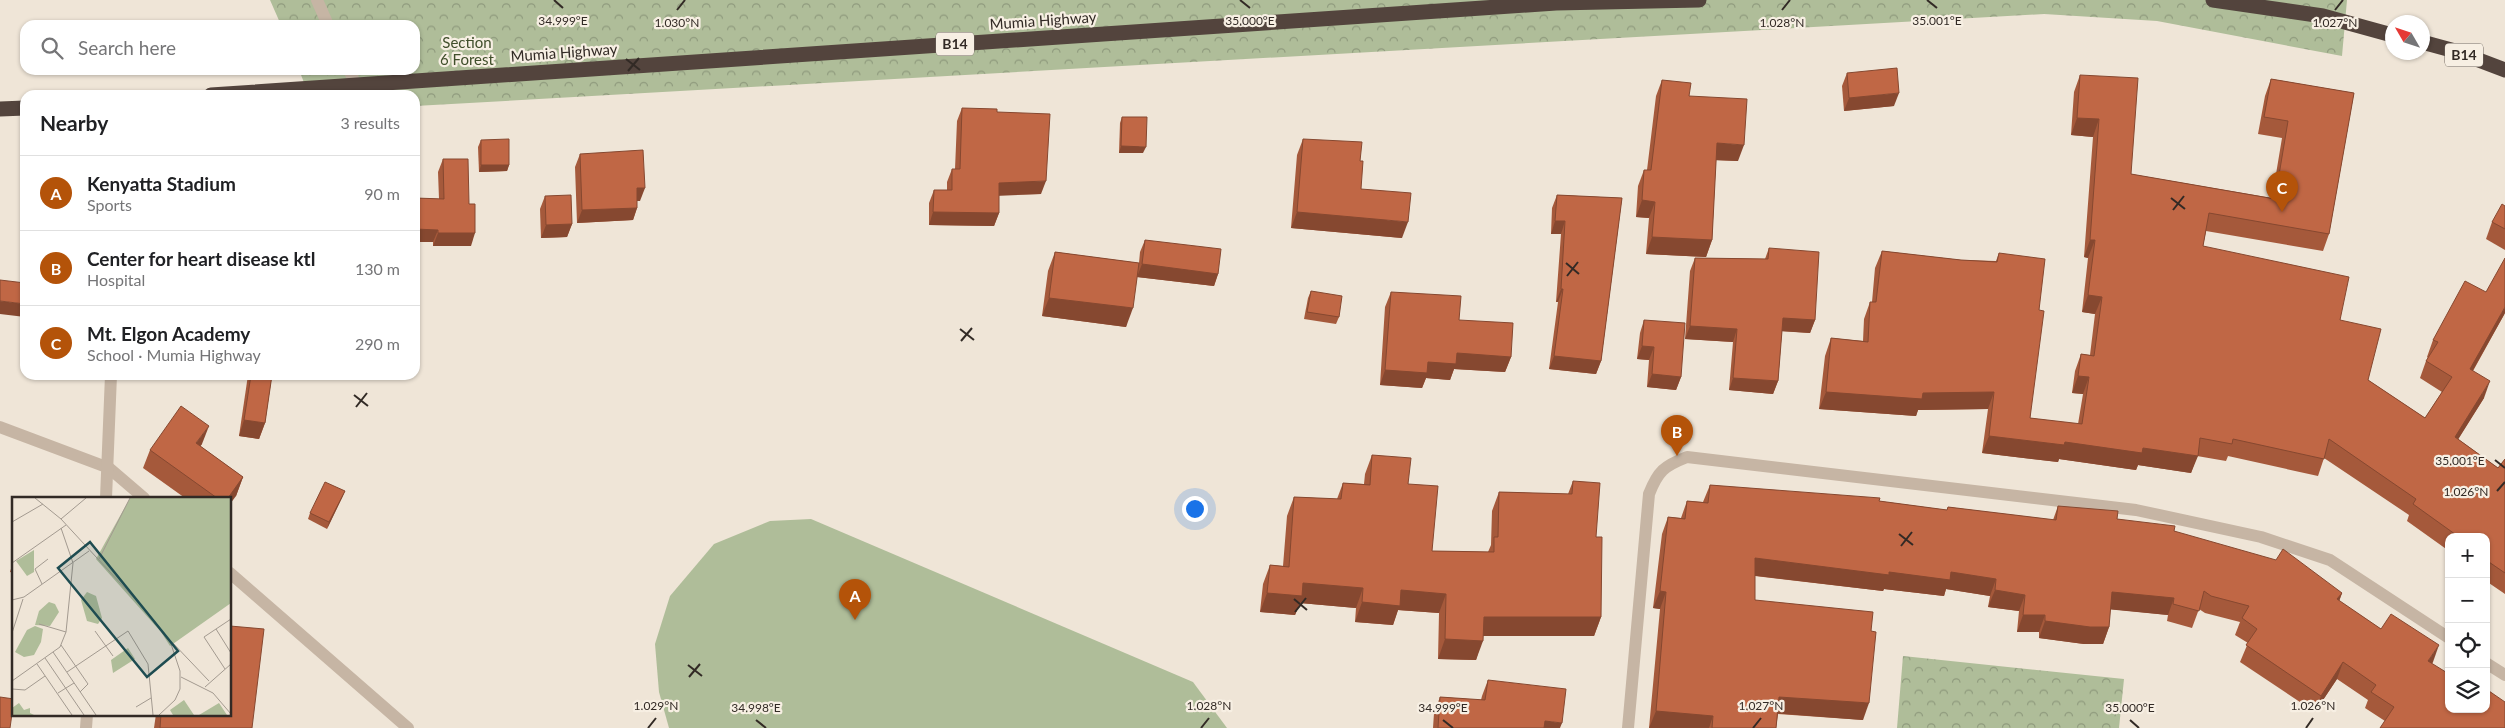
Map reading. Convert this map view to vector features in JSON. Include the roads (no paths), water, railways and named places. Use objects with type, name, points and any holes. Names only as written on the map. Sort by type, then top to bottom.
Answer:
[{"type":"highway","name":"Mumia Highway","points":[[284,90],[1556,3],[1699,0]]},
{"type":"highway","points":[[2213,0],[2230,0],[2323,16],[2385,32]]},
{"type":"highway","name":"B14","points":[[2430,44],[2455,51],[2505,70]]},
{"type":"highway","points":[[0,109],[20,108]]},
{"type":"street","points":[[317,0],[326,20]]},
{"type":"street","points":[[351,75],[356,85]]},
{"type":"street","points":[[106,497],[109,468],[111,380]]},
{"type":"street","points":[[0,427],[109,468],[143,497]]},
{"type":"street","points":[[1628,728],[1648,494],[1657,474],[1669,464],[1687,458],[2136,510],[2261,536],[2330,560],[2445,635]]},
{"type":"street","points":[[231,573],[408,728]]},
{"type":"street","points":[[2490,666],[2505,676]]},
{"type":"place","name":"Mt. Elgon Academy","points":[[2282,212]]},
{"type":"place","name":"Center for heart disease ktl","points":[[1677,456]]},
{"type":"place","name":"Kenyatta Stadium","points":[[855,620]]},
{"type":"park label","name":"Section 6 Forest","points":[[467,52]]}]
